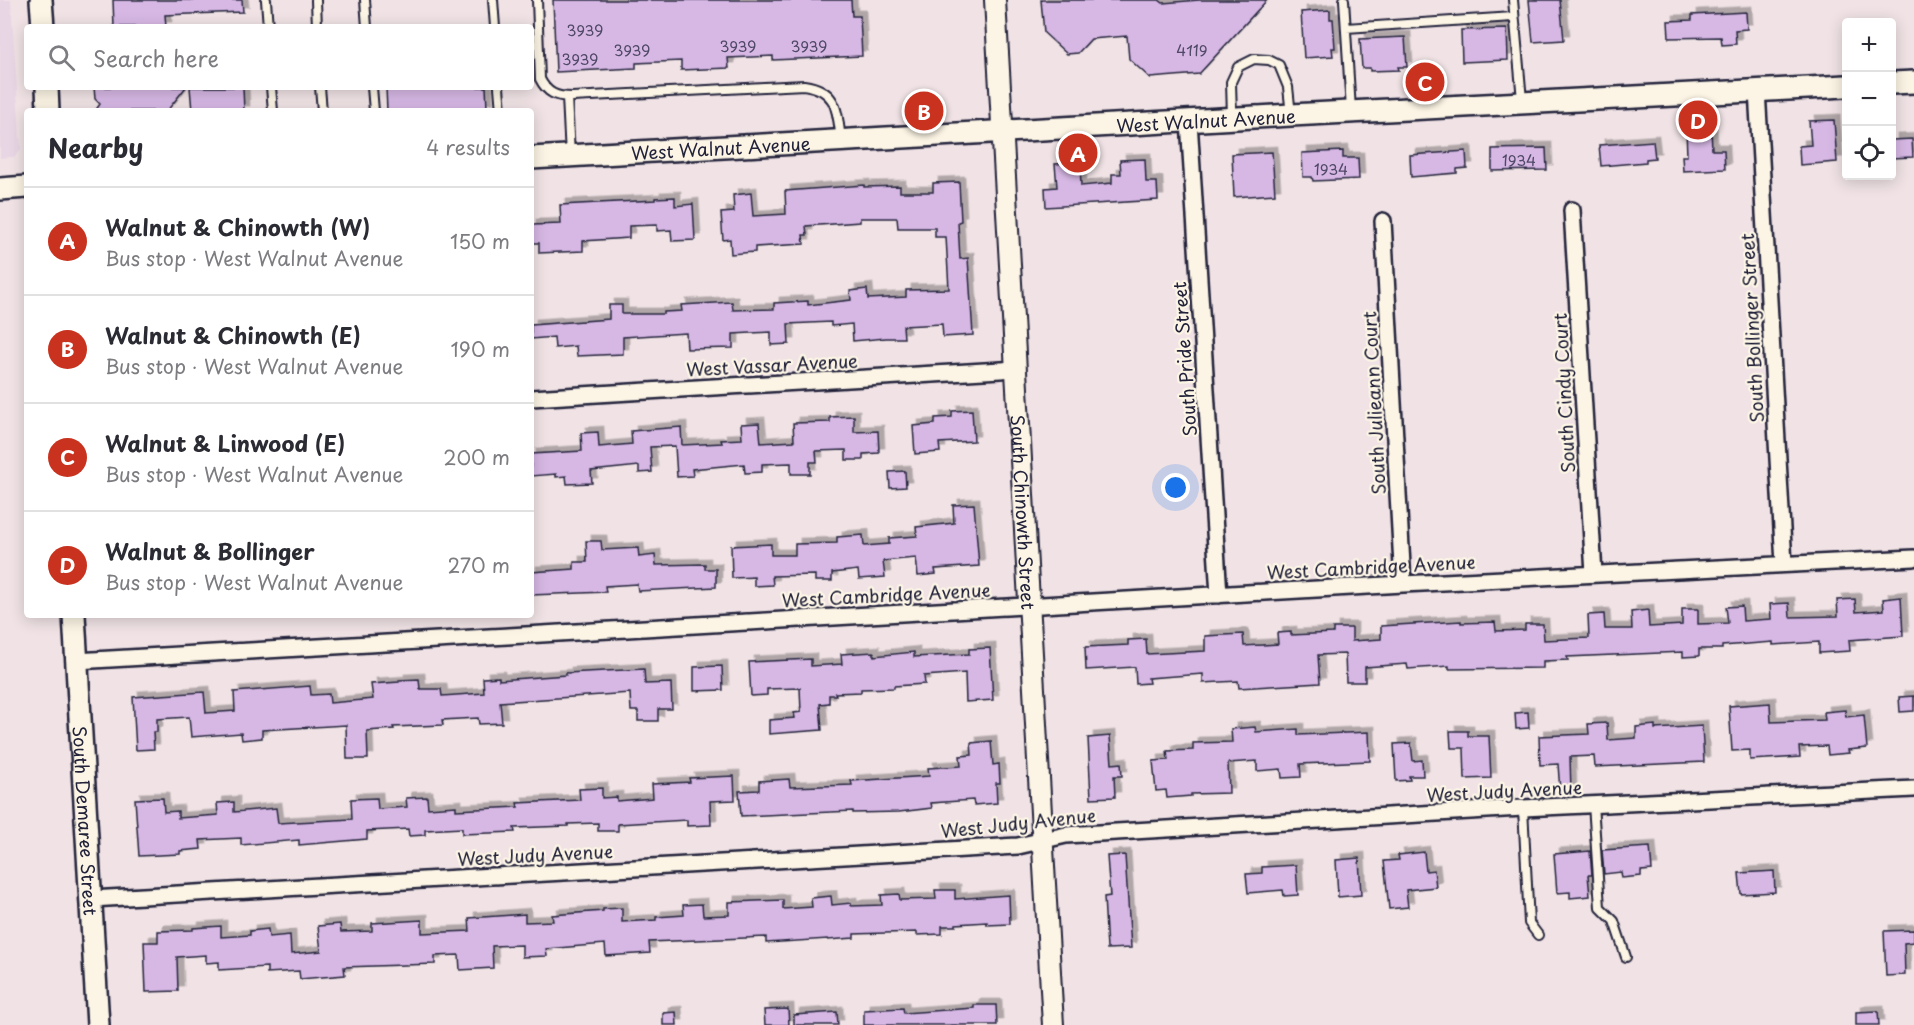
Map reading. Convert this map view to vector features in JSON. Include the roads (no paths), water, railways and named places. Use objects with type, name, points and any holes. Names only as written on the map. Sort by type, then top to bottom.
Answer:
[{"type":"main road","points":[[41,0],[43,24]]},
{"type":"main road","points":[[1896,83],[1914,82]]},
{"type":"main road","name":"West Walnut Avenue","points":[[534,158],[1842,86]]},
{"type":"main road","points":[[47,90],[48,108]]},
{"type":"main road","points":[[0,189],[24,188]]},
{"type":"main road","name":"South Demaree Street","points":[[74,618],[98,1025]]},
{"type":"street","name":"South Chinowth Street","points":[[995,0],[1053,1025]]},
{"type":"street","name":"South Bollinger Street","points":[[1756,90],[1784,564]]},
{"type":"street","name":"South Pride Street","points":[[1189,121],[1219,595]]},
{"type":"street","name":"South Cindy Court","points":[[1572,210],[1594,573]]},
{"type":"street","name":"South Julieann Court","points":[[1383,221],[1403,584]]},
{"type":"street","name":"West Vassar Avenue","points":[[534,398],[1016,369]]},
{"type":"street","name":"West Cambridge Avenue","points":[[76,661],[1594,573],[1914,558]]},
{"type":"street","name":"West Judy Avenue","points":[[91,898],[1018,846],[1066,835],[1593,804],[1914,789]]},
{"type":"lane","points":[[266,0],[268,24]]},
{"type":"lane","points":[[316,0],[317,24]]},
{"type":"lane","points":[[365,0],[367,24]]},
{"type":"lane","points":[[493,0],[495,24]]},
{"type":"lane","points":[[537,0],[540,79],[552,94],[567,97],[804,85],[825,91],[832,101],[838,118],[841,141]]},
{"type":"lane","points":[[1344,0],[1351,112]]},
{"type":"lane","points":[[1513,0],[1522,102]]},
{"type":"lane","points":[[1346,28],[1514,16]]},
{"type":"lane","points":[[1232,118],[1231,82],[1238,67],[1254,59],[1269,60],[1279,65],[1288,87],[1291,115]]},
{"type":"lane","points":[[271,90],[273,108]]},
{"type":"lane","points":[[320,90],[322,108]]},
{"type":"lane","points":[[372,90],[374,108]]},
{"type":"lane","points":[[499,90],[501,108]]},
{"type":"lane","points":[[567,97],[570,156]]},
{"type":"lane","points":[[1593,804],[1600,907],[1614,921],[1626,957]]},
{"type":"lane","points":[[1523,808],[1529,923],[1538,935]]},
{"type":"place","name":"Walnut & Linwood (E)","points":[[1425,82]]},
{"type":"place","name":"Walnut & Chinowth (E)","points":[[924,111]]},
{"type":"place","name":"Walnut & Bollinger","points":[[1698,120]]},
{"type":"place","name":"Walnut & Chinowth (W)","points":[[1078,153]]}]
